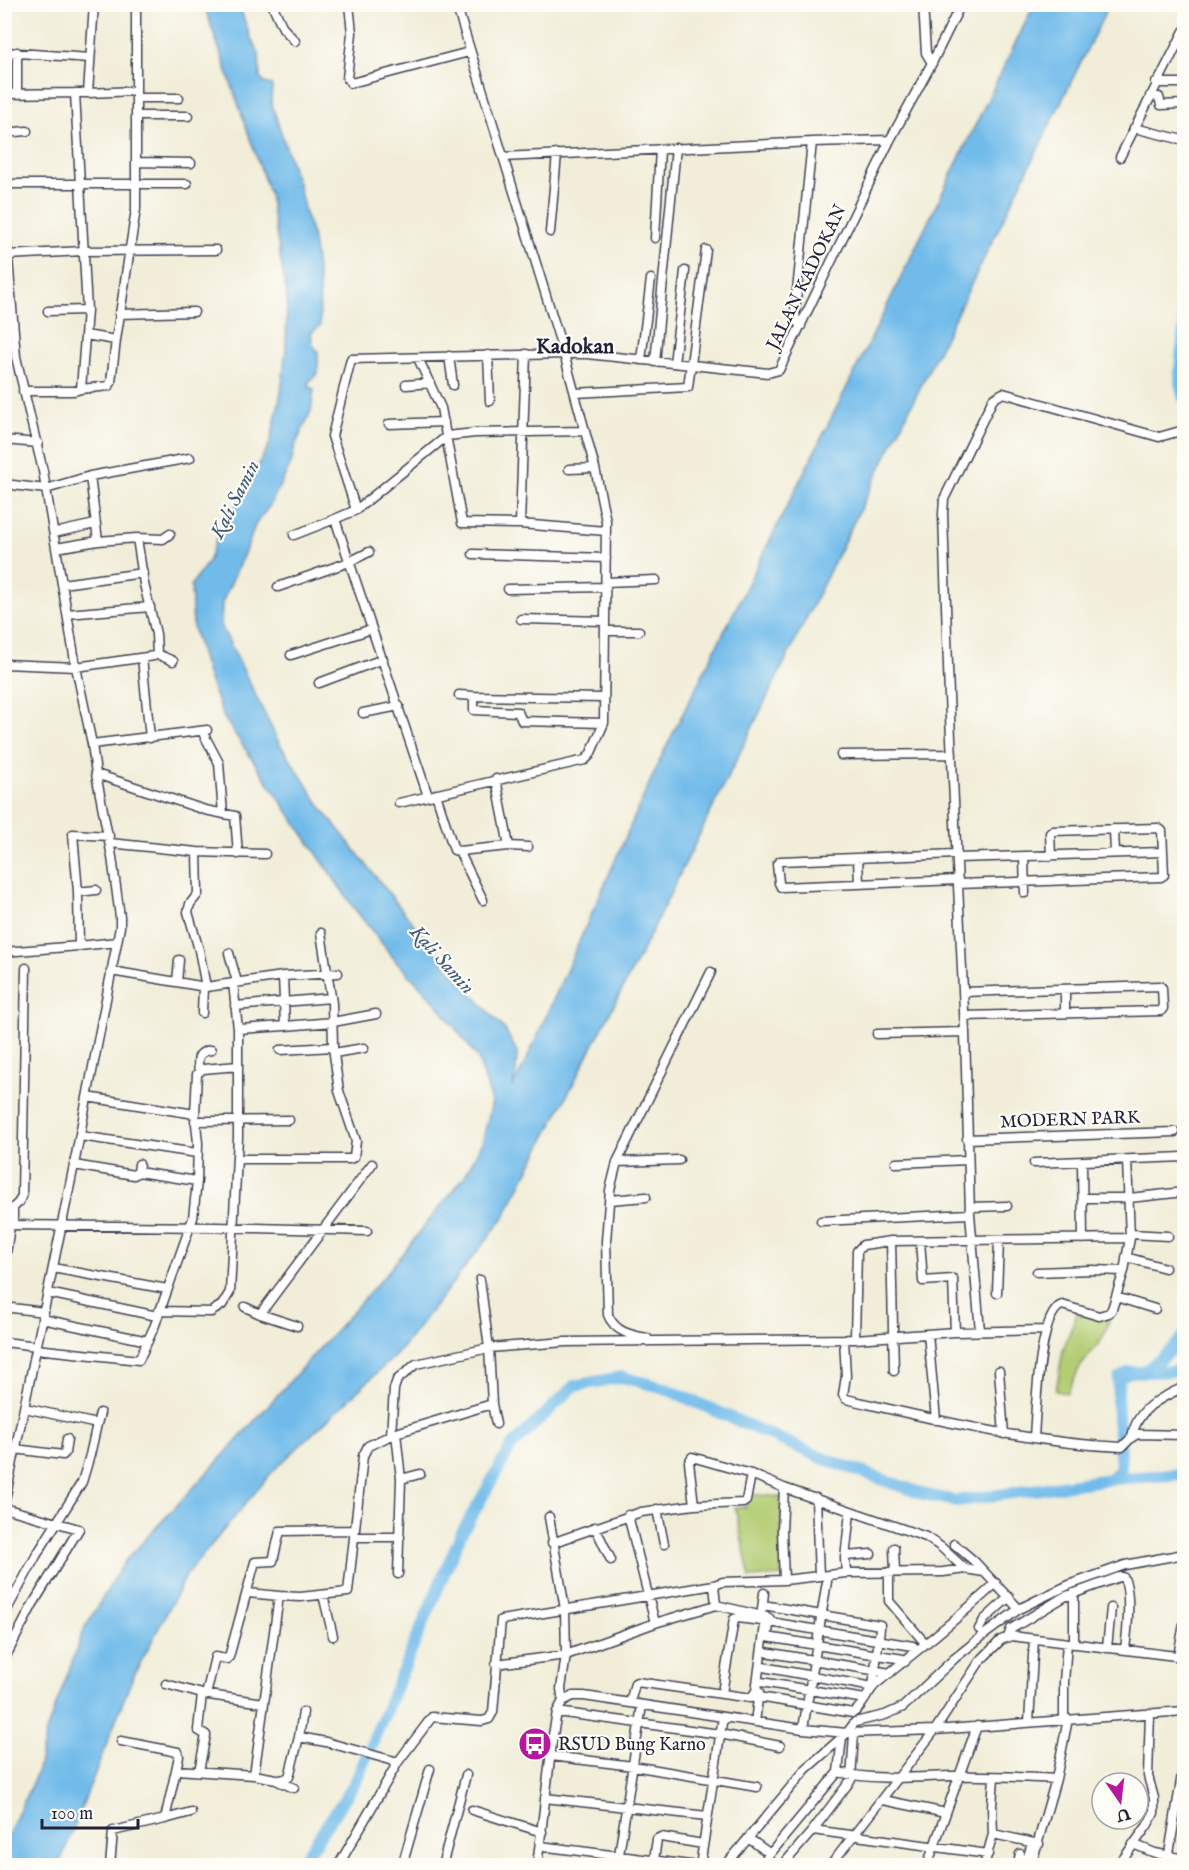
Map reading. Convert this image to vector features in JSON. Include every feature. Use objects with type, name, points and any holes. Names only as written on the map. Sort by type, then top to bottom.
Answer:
[{"type":"street","points":[[88,93],[94,4]]},
{"type":"street","points":[[23,391],[74,391],[109,386],[111,382],[128,250],[136,209],[136,4]]},
{"type":"street","points":[[272,4],[283,28],[296,41]]},
{"type":"street","points":[[349,4],[351,33],[348,78],[351,83],[469,52]]},
{"type":"street","points":[[399,803],[588,759],[604,723],[606,521],[595,468],[564,354],[456,4]]},
{"type":"street","points":[[923,4],[926,53],[932,63]]},
{"type":"street","name":"JALAN KADOKAN","points":[[356,510],[332,436],[351,359],[564,354],[768,373],[779,370],[890,140],[961,4]]},
{"type":"street","points":[[1120,157],[1156,83],[1180,50],[1185,31]]},
{"type":"street","points":[[4,52],[90,58]]},
{"type":"street","points":[[17,52],[17,94]]},
{"type":"street","points":[[1156,83],[1185,82]]},
{"type":"street","points":[[75,93],[87,310],[81,389]]},
{"type":"street","points":[[4,94],[136,94],[179,98]]},
{"type":"street","points":[[1150,96],[1159,97],[1161,105],[1185,104]]},
{"type":"street","points":[[137,116],[188,117]]},
{"type":"street","points":[[1134,128],[1179,139]]},
{"type":"street","points":[[4,133],[27,131]]},
{"type":"street","points":[[503,157],[890,140]]},
{"type":"street","points":[[801,326],[796,321],[795,311],[812,142]]},
{"type":"street","points":[[655,362],[676,148]]},
{"type":"street","points":[[655,238],[660,149]]},
{"type":"street","points":[[550,232],[557,154]]},
{"type":"street","points":[[137,162],[191,163]]},
{"type":"street","points":[[4,184],[187,184]]},
{"type":"street","points":[[4,208],[8,255],[7,277],[16,357],[38,443],[76,667],[109,840],[120,917],[80,1136],[4,1507],[79,1529],[33,1604],[4,1660]]},
{"type":"street","points":[[8,255],[83,251],[216,250]]},
{"type":"street","points":[[575,393],[685,388],[689,385],[706,250]]},
{"type":"street","points":[[674,363],[685,271]]},
{"type":"street","points":[[641,360],[651,279]]},
{"type":"street","points":[[48,311],[87,310]]},
{"type":"street","points":[[119,314],[194,312]]},
{"type":"street","points":[[85,335],[116,340]]},
{"type":"street","points":[[520,524],[526,354]]},
{"type":"street","points":[[488,355],[489,401]]},
{"type":"street","points":[[449,356],[453,385]]},
{"type":"street","points":[[418,358],[441,408],[462,523],[467,525],[520,524],[606,531]]},
{"type":"street","points":[[406,385],[430,383]]},
{"type":"street","points":[[980,1330],[971,1241],[965,1032],[943,505],[993,399],[1003,393],[1159,437],[1185,430]]},
{"type":"street","points":[[389,424],[444,422]]},
{"type":"street","points":[[294,535],[356,510],[447,436],[475,433],[585,431]]},
{"type":"street","points":[[4,440],[38,443]]},
{"type":"street","points":[[4,484],[46,489],[90,476],[190,458]]},
{"type":"street","points":[[569,469],[595,468]]},
{"type":"street","points":[[90,476],[98,541]]},
{"type":"street","points":[[335,519],[399,706],[454,850],[459,852],[509,846],[528,848]]},
{"type":"street","points":[[54,534],[95,524]]},
{"type":"street","points":[[56,548],[98,541],[163,538],[170,534]]},
{"type":"street","points":[[137,538],[142,573],[156,634],[157,654]]},
{"type":"street","points":[[278,587],[349,562],[369,552]]},
{"type":"street","points":[[473,554],[606,558]]},
{"type":"street","points":[[62,584],[142,573]]},
{"type":"street","points":[[508,589],[606,585],[656,580]]},
{"type":"street","points":[[67,614],[150,607]]},
{"type":"street","points":[[521,619],[605,621]]},
{"type":"street","points":[[291,655],[372,629]]},
{"type":"street","points":[[606,631],[639,631]]},
{"type":"street","points":[[4,664],[76,667],[157,654],[173,661]]},
{"type":"street","points":[[141,658],[150,738]]},
{"type":"street","points":[[319,683],[383,659]]},
{"type":"street","points":[[459,696],[604,698]]},
{"type":"street","points":[[474,696],[474,710],[518,712],[522,721],[604,723]]},
{"type":"street","points":[[363,713],[399,706]]},
{"type":"street","points":[[92,744],[204,730],[220,767],[223,814]]},
{"type":"street","points":[[841,755],[952,754]]},
{"type":"street","points":[[96,774],[205,810],[239,816],[238,854]]},
{"type":"street","points":[[496,779],[509,846]]},
{"type":"street","points":[[1051,856],[1050,833],[1053,831],[1158,828],[1161,831],[1164,875],[1161,877],[1025,882],[781,886],[778,883],[777,864],[780,861],[1051,856],[1162,852]]},
{"type":"street","points":[[1114,829],[1115,854]]},
{"type":"street","points":[[79,946],[78,892],[73,833],[197,852],[265,854]]},
{"type":"street","points":[[197,852],[198,894],[190,904],[188,912],[198,946],[204,987],[202,1013]]},
{"type":"street","points":[[459,852],[483,900]]},
{"type":"street","points":[[1024,856],[1025,893]]},
{"type":"street","points":[[858,858],[859,884]]},
{"type":"street","points":[[78,892],[96,890]]},
{"type":"street","points":[[238,1159],[350,1159],[354,1156],[356,1141],[339,1091],[334,1050],[331,998],[333,974],[321,933]]},
{"type":"street","points":[[4,952],[117,942]]},
{"type":"street","points":[[48,1293],[158,1314],[211,1312],[222,1305],[231,1290],[238,1159],[238,1029],[235,983],[229,953]]},
{"type":"street","points":[[177,982],[179,960]]},
{"type":"street","points":[[4,1269],[13,1208],[22,1195],[26,968]]},
{"type":"street","points":[[111,971],[204,987],[283,976],[333,974]]},
{"type":"street","points":[[665,1341],[621,1332],[611,1322],[608,1315],[606,1242],[610,1200],[617,1162],[711,972]]},
{"type":"street","points":[[283,976],[285,1026]]},
{"type":"street","points":[[963,992],[1160,987],[1162,988],[1163,1008],[1161,1011],[964,1016]]},
{"type":"street","points":[[1065,989],[1065,1013]]},
{"type":"street","points":[[235,1006],[331,998]]},
{"type":"street","points":[[238,1029],[333,1022],[376,1014]]},
{"type":"street","points":[[877,1034],[965,1032]]},
{"type":"street","points":[[280,1050],[364,1048]]},
{"type":"street","points":[[4,1342],[139,1360],[190,1227],[197,1181],[195,1117],[199,1071],[197,1060],[202,1051],[211,1050]]},
{"type":"street","points":[[199,1071],[238,1066]]},
{"type":"street","points":[[87,1097],[195,1117],[290,1120]]},
{"type":"street","name":"MODERN PARK","points":[[967,1139],[1175,1132]]},
{"type":"street","points":[[80,1136],[197,1152]]},
{"type":"street","points":[[1034,1163],[1185,1157]]},
{"type":"street","points":[[617,1162],[679,1160]]},
{"type":"street","points":[[896,1163],[968,1160]]},
{"type":"street","points":[[1034,1437],[1045,1330],[1058,1305],[1105,1316],[1109,1313],[1116,1297],[1124,1271],[1130,1236],[1127,1160]]},
{"type":"street","points":[[1082,1162],[1083,1239]]},
{"type":"street","points":[[260,1314],[372,1164]]},
{"type":"street","points":[[74,1165],[134,1175],[138,1168],[197,1181]]},
{"type":"street","points":[[1083,1198],[1129,1198],[1175,1193]]},
{"type":"street","points":[[610,1200],[646,1197]]},
{"type":"street","points":[[820,1221],[1007,1206]]},
{"type":"street","points":[[9,1225],[367,1231]]},
{"type":"street","points":[[855,1339],[857,1251],[862,1245],[891,1241],[999,1241],[1168,1236]]},
{"type":"street","points":[[891,1241],[894,1371]]},
{"type":"street","points":[[921,1241],[923,1281],[953,1279],[955,1332]]},
{"type":"street","points":[[997,1293],[999,1241]]},
{"type":"street","points":[[1126,1257],[1166,1268]]},
{"type":"street","points":[[53,1268],[167,1289]]},
{"type":"street","points":[[1037,1272],[1124,1271]]},
{"type":"street","points":[[480,1280],[496,1424]]},
{"type":"street","points":[[1116,1297],[1155,1309]]},
{"type":"street","points":[[4,1307],[148,1341]]},
{"type":"street","points":[[244,1307],[297,1326]]},
{"type":"street","points":[[398,1574],[401,1479],[394,1434],[394,1389],[397,1380],[416,1364],[489,1348],[565,1342],[855,1339],[980,1330],[1045,1330]]},
{"type":"street","points":[[928,1334],[936,1420]]},
{"type":"street","points":[[844,1339],[845,1397],[1004,1434],[1110,1446],[1122,1447],[1138,1434],[1185,1435]]},
{"type":"street","points":[[999,1371],[1004,1434]]},
{"type":"street","points":[[1132,1437],[1136,1423],[1148,1406],[1156,1399],[1185,1387]]},
{"type":"street","points":[[248,1593],[279,1596],[348,1592],[365,1450],[368,1446],[394,1434],[492,1404]]},
{"type":"street","points":[[25,1408],[97,1424]]},
{"type":"street","points":[[4,1614],[83,1478],[100,1413]]},
{"type":"street","points":[[15,1449],[61,1456],[66,1453],[67,1439]]},
{"type":"street","points":[[694,1505],[690,1458],[751,1473],[784,1488],[926,1537],[965,1569]]},
{"type":"street","points":[[552,1543],[628,1515],[657,1509],[745,1502],[751,1473]]},
{"type":"street","points":[[401,1479],[420,1474]]},
{"type":"street","points":[[784,1488],[782,1531],[784,1580]]},
{"type":"street","points":[[803,1729],[819,1630],[824,1575],[816,1498]]},
{"type":"street","points":[[657,1509],[663,1544]]},
{"type":"street","points":[[846,1574],[845,1556],[850,1512]]},
{"type":"street","points":[[628,1515],[655,1623]]},
{"type":"street","points":[[537,1866],[557,1712],[563,1701],[561,1689],[566,1655],[565,1609],[549,1516]]},
{"type":"street","points":[[595,1527],[611,1560]]},
{"type":"street","points":[[199,1771],[206,1735],[198,1730],[204,1695],[215,1658],[227,1659],[229,1657],[256,1560],[270,1562],[274,1559],[280,1531],[400,1537]]},
{"type":"street","points":[[954,1544],[1009,1598],[1016,1612],[1010,1633]]},
{"type":"street","points":[[894,1548],[889,1601],[925,1644]]},
{"type":"street","points":[[845,1556],[871,1554]]},
{"type":"street","points":[[760,1866],[837,1772],[848,1734],[855,1722],[885,1715],[903,1707],[986,1634],[1016,1612],[1054,1591],[1125,1565],[1185,1554]]},
{"type":"street","points":[[338,1866],[398,1762],[432,1716],[482,1721],[489,1719],[493,1712],[501,1620],[733,1582],[784,1580],[824,1575],[943,1572],[965,1569],[984,1572]]},
{"type":"street","points":[[830,1866],[900,1778],[980,1661],[996,1643],[1047,1606],[1074,1593],[1119,1577],[1126,1580],[1125,1649]]},
{"type":"street","points":[[759,1697],[854,1713],[873,1686],[970,1608],[996,1583]]},
{"type":"street","points":[[714,1585],[716,1605]]},
{"type":"street","points":[[760,1615],[764,1593]]},
{"type":"street","points":[[1031,1866],[1027,1848],[1056,1779],[1066,1719],[1064,1682],[1074,1593]]},
{"type":"street","points":[[323,1595],[333,1636]]},
{"type":"street","points":[[254,1775],[279,1596]]},
{"type":"street","points":[[979,1629],[984,1620],[1009,1598]]},
{"type":"street","points":[[496,1664],[566,1655],[655,1623],[716,1605],[769,1618],[755,1722]]},
{"type":"street","points":[[763,1605],[880,1625],[873,1686]]},
{"type":"street","points":[[1107,1648],[1111,1608]]},
{"type":"street","points":[[630,1703],[636,1682],[751,1698],[754,1696],[765,1625],[762,1621],[735,1619],[722,1693]]},
{"type":"street","points":[[770,1622],[878,1639],[913,1646],[917,1650]]},
{"type":"street","points":[[1010,1633],[1034,1639],[1181,1656],[1185,1624]]},
{"type":"street","points":[[767,1637],[876,1654],[903,1659],[905,1662]]},
{"type":"street","points":[[1029,1722],[1034,1639]]},
{"type":"street","points":[[765,1652],[890,1673]]},
{"type":"street","points":[[763,1667],[873,1686]]},
{"type":"street","points":[[761,1682],[866,1699]]},
{"type":"street","points":[[166,1684],[204,1695],[264,1704]]},
{"type":"street","points":[[563,1701],[579,1696],[848,1734],[935,1730],[1185,1711]]},
{"type":"street","points":[[619,1855],[642,1705]]},
{"type":"street","points":[[176,1770],[254,1775],[282,1780],[289,1777],[303,1712]]},
{"type":"street","points":[[557,1712],[639,1725],[720,1734],[780,1746]]},
{"type":"street","points":[[1118,1866],[1154,1813],[1154,1798],[1148,1776],[1150,1713]]},
{"type":"street","points":[[540,1846],[699,1866],[723,1717]]},
{"type":"street","points":[[927,1866],[957,1776],[977,1726]]},
{"type":"street","points":[[784,1863],[843,1792],[852,1775],[848,1734]]},
{"type":"street","points":[[725,1866],[806,1769],[848,1734]]},
{"type":"street","points":[[299,1737],[398,1762]]},
{"type":"street","points":[[121,1741],[178,1752],[165,1819]]},
{"type":"street","points":[[551,1756],[633,1766],[757,1787]]},
{"type":"street","points":[[1168,1861],[1181,1814],[1185,1762]]},
{"type":"street","points":[[402,1866],[430,1769]]},
{"type":"street","points":[[837,1772],[900,1778],[957,1776],[1056,1779]]},
{"type":"street","points":[[254,1775],[294,1788]]},
{"type":"street","points":[[441,1866],[466,1775]]},
{"type":"street","points":[[984,1866],[993,1834],[994,1777]]},
{"type":"street","points":[[545,1798],[707,1816]]},
{"type":"street","points":[[883,1800],[946,1813]]},
{"type":"street","points":[[472,1809],[542,1832]]},
{"type":"street","points":[[110,1866],[113,1831],[191,1812]]},
{"type":"street","points":[[813,1830],[988,1854]]},
{"type":"street","points":[[993,1834],[1027,1848]]},
{"type":"street","points":[[654,1860],[657,1839],[660,1837],[703,1844]]},
{"type":"street","points":[[748,1838],[770,1851],[784,1863],[795,1865]]},
{"type":"street","points":[[1133,1844],[1168,1861],[1185,1859]]},
{"type":"green space","points":[[1077,1313],[1109,1320],[1103,1338],[1080,1367],[1067,1393],[1056,1391],[1063,1350]]},
{"type":"green space","points":[[748,1494],[781,1497],[782,1576],[750,1578],[735,1507],[746,1507]]},
{"type":"water","points":[[204,5],[239,5],[259,54],[260,78],[264,83],[272,85],[271,102],[312,235],[319,282],[320,326],[311,333],[313,346],[318,351],[318,373],[309,382],[309,387],[314,389],[311,411],[295,446],[291,464],[270,505],[255,525],[222,603],[221,625],[278,741],[323,810],[445,964],[505,1030],[517,1052],[516,1073],[512,1088],[662,755],[865,351],[1034,5],[1109,5],[642,951],[504,1217],[398,1353],[273,1471],[187,1574],[132,1679],[59,1865],[5,1865],[5,1842],[38,1770],[46,1732],[85,1627],[125,1561],[233,1445],[386,1274],[464,1177],[482,1143],[492,1102],[478,1058],[437,1004],[395,960],[354,908],[224,718],[208,677],[193,627],[191,585],[208,562],[218,534],[270,443],[281,393],[286,348],[287,295],[269,193]]},
{"type":"waterway","points":[[1184,294],[1180,372],[1184,398]]},
{"type":"waterway","points":[[1145,1371],[1184,1336]]},
{"type":"waterway","points":[[1110,1479],[1121,1468],[1117,1400],[1119,1378],[1130,1372],[1184,1371]]},
{"type":"waterway","points":[[299,1866],[355,1783],[461,1534],[511,1447],[574,1386],[622,1377],[664,1388],[822,1458],[923,1494],[956,1501],[1110,1479],[1184,1474]]},
{"type":"place","name":"RSUD Bung Karno","points":[[535,1744]]},
{"type":"district","name":"Kadokan","points":[[575,346]]},
{"type":"water label","name":"Kali Samin","points":[[234,499]]},
{"type":"water label","name":"Kali Samin","points":[[443,959]]}]
